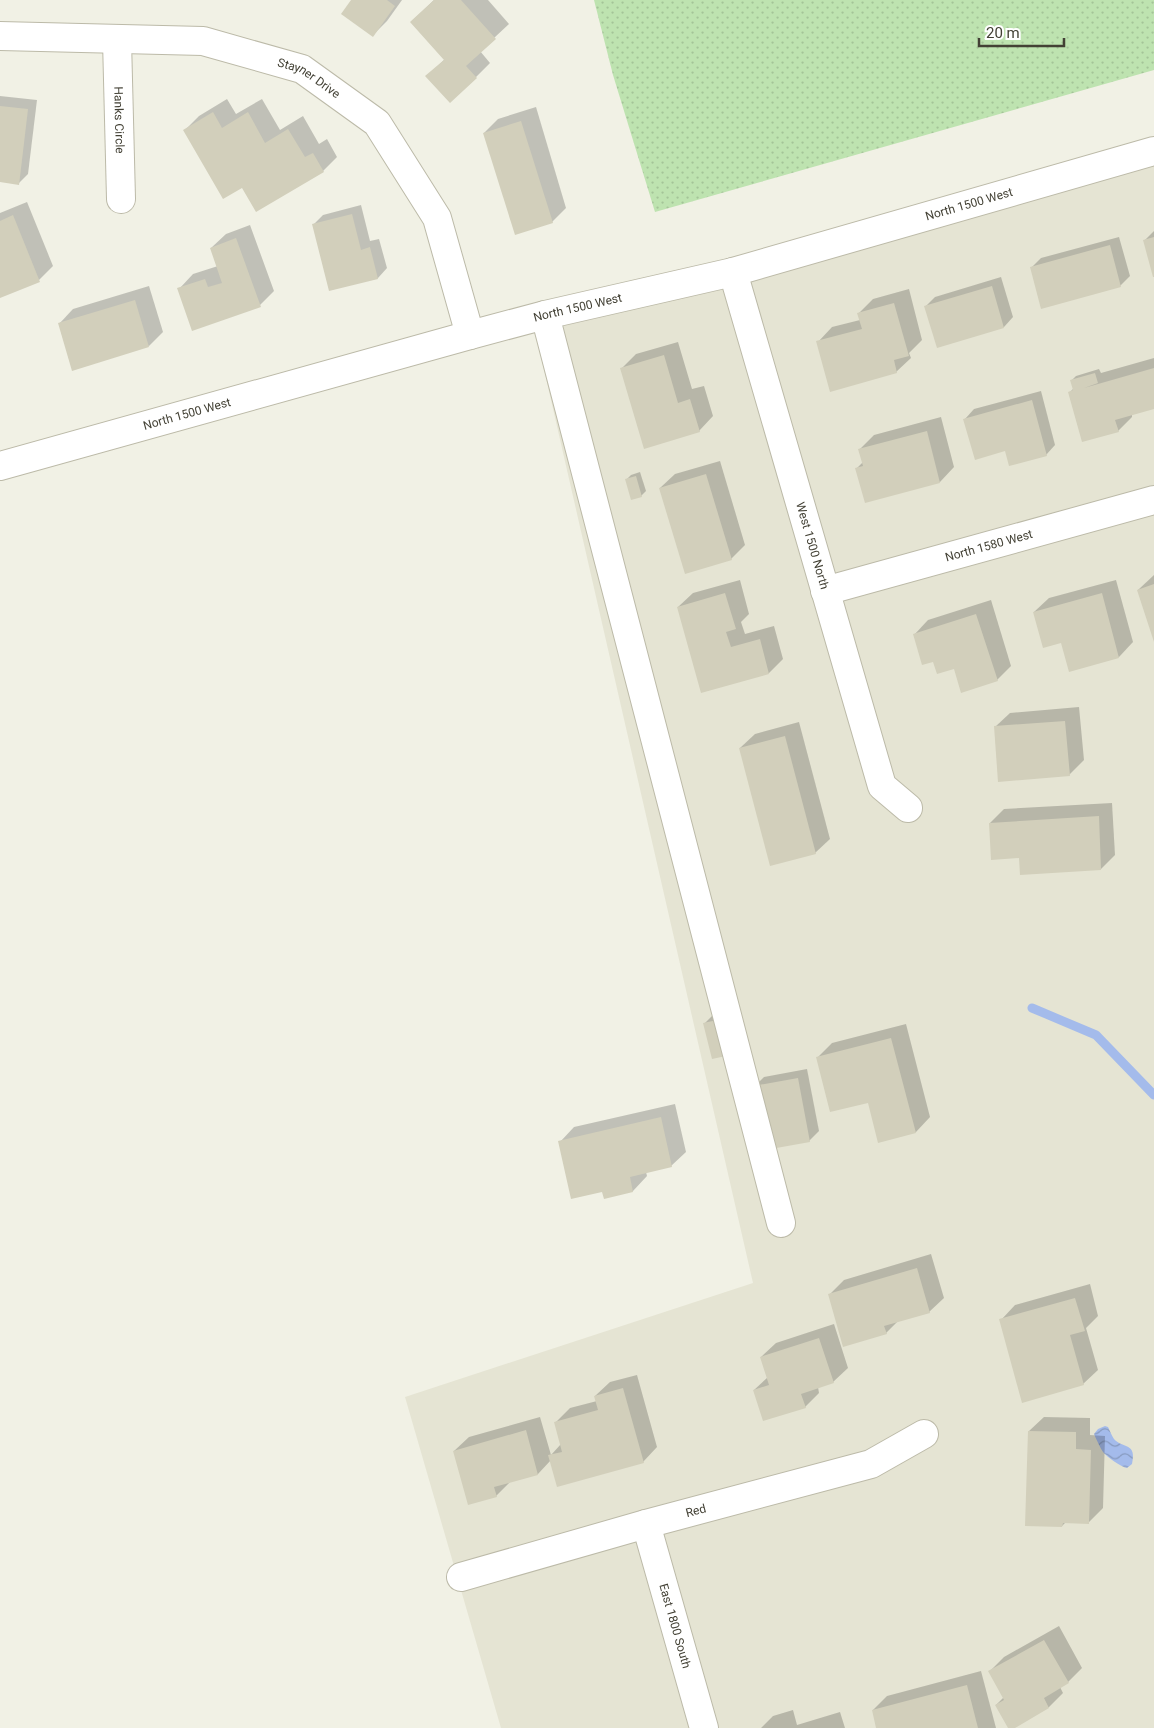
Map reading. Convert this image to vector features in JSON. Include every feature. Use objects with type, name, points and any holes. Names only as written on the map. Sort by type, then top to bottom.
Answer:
[{"type":"street","name":"Stayner Drive","points":[[0,36],[203,41],[302,70],[377,123],[437,218],[470,335]]},
{"type":"street","name":"Hanks Circle","points":[[117,40],[121,199]]},
{"type":"street","name":"North 1500 West","points":[[0,466],[545,315],[733,272],[1154,152]]},
{"type":"street","name":"West 1500 North","points":[[733,272],[882,786],[908,808]]},
{"type":"street","points":[[545,315],[782,1223]]},
{"type":"street","name":"North 1580 West","points":[[825,591],[1154,500]]},
{"type":"street","name":"Red","points":[[461,1577],[646,1524],[871,1464],[924,1434]]},
{"type":"street","name":"East 1800 South","points":[[646,1524],[704,1728]]},
{"type":"shaded area","points":[[1154,148],[1154,1728],[501,1728],[405,1397],[753,1283],[540,352],[545,315]]},
{"type":"green space","points":[[594,0],[1154,0],[1154,70],[655,212],[613,75]]},
{"type":"water","points":[[1105,1426],[1108,1427],[1114,1439],[1133,1452],[1132,1464],[1127,1468],[1118,1464],[1103,1452],[1094,1434],[1098,1429]]},
{"type":"building","points":[[351,0],[387,0],[395,6],[373,37],[341,14]]},
{"type":"building","points":[[434,0],[461,0],[496,39],[466,66],[477,78],[450,103],[425,76],[444,60],[410,22]]},
{"type":"building","points":[[0,106],[28,109],[19,185],[0,182]]},
{"type":"building","points":[[213,112],[222,128],[248,112],[265,143],[288,129],[305,157],[313,153],[324,172],[256,212],[242,188],[223,199],[183,130]]},
{"type":"building","points":[[521,121],[553,223],[515,235],[483,133]]},
{"type":"building","points":[[352,214],[361,250],[370,247],[378,279],[329,291],[312,224]]},
{"type":"building","points":[[13,215],[40,282],[0,298],[0,221]]},
{"type":"building","points":[[1154,237],[1154,277],[1153,277],[1143,240]]},
{"type":"building","points":[[236,238],[261,307],[192,331],[177,288],[205,279],[208,287],[222,283],[210,248]]},
{"type":"building","points":[[1110,245],[1121,287],[1041,309],[1030,267]]},
{"type":"building","points":[[992,286],[1004,328],[937,348],[924,306]]},
{"type":"building","points":[[135,300],[149,347],[72,371],[58,323]]},
{"type":"building","points":[[894,303],[909,356],[894,360],[897,373],[830,392],[816,341],[862,329],[857,313]]},
{"type":"building","points":[[664,355],[678,403],[690,399],[700,432],[644,449],[620,368]]},
{"type":"building","points":[[1154,368],[1154,409],[1115,420],[1119,432],[1082,442],[1068,392],[1073,390],[1070,380],[1095,373],[1098,383],[1084,388]]},
{"type":"building","points":[[1032,400],[1047,456],[1009,466],[1005,451],[975,460],[963,419]]},
{"type":"building","points":[[927,431],[940,483],[865,503],[855,468],[863,466],[858,449]]},
{"type":"building","points":[[706,474],[732,560],[685,574],[659,488]]},
{"type":"building","points":[[636,476],[642,497],[631,500],[625,479]]},
{"type":"building","points":[[1154,584],[1154,642],[1137,590]]},
{"type":"building","points":[[725,593],[736,629],[726,632],[731,647],[760,639],[769,674],[701,693],[677,607]]},
{"type":"building","points":[[1102,593],[1119,658],[1069,672],[1061,643],[1043,648],[1033,612]]},
{"type":"building","points":[[976,614],[998,681],[961,693],[954,669],[937,674],[933,662],[922,665],[913,634]]},
{"type":"building","points":[[1065,721],[1070,776],[998,782],[994,726]]},
{"type":"building","points":[[785,736],[816,854],[770,866],[739,748]]},
{"type":"building","points":[[1099,816],[1101,870],[1020,875],[1019,858],[991,860],[989,823]]},
{"type":"building","points":[[727,1018],[735,1054],[712,1059],[703,1023]]},
{"type":"building","points":[[891,1038],[916,1133],[878,1143],[868,1103],[830,1112],[816,1057]]},
{"type":"building","points":[[798,1078],[810,1142],[765,1150],[753,1086]]},
{"type":"building","points":[[661,1117],[672,1167],[630,1177],[633,1192],[604,1199],[602,1192],[571,1199],[558,1141]]},
{"type":"building","points":[[917,1268],[930,1313],[884,1326],[887,1334],[843,1347],[828,1294]]},
{"type":"building","points":[[1075,1298],[1085,1331],[1070,1335],[1084,1385],[1022,1403],[999,1319]]},
{"type":"building","points":[[819,1338],[834,1383],[801,1394],[806,1408],[763,1421],[753,1390],[769,1385],[760,1357]]},
{"type":"building","points":[[623,1388],[644,1463],[557,1487],[548,1455],[562,1452],[554,1422],[598,1410],[594,1396]]},
{"type":"building","points":[[526,1430],[538,1475],[494,1487],[497,1497],[468,1505],[453,1451]]},
{"type":"building","points":[[1028,1431],[1076,1432],[1076,1449],[1091,1450],[1089,1524],[1063,1523],[1062,1527],[1025,1526]]},
{"type":"building","points":[[1044,1640],[1069,1683],[1044,1698],[1049,1708],[1015,1728],[1008,1728],[995,1705],[1004,1700],[988,1671]]},
{"type":"building","points":[[967,1685],[978,1728],[876,1728],[872,1710]]},
{"type":"waterway","points":[[1032,1008],[1096,1035],[1154,1095]]}]
